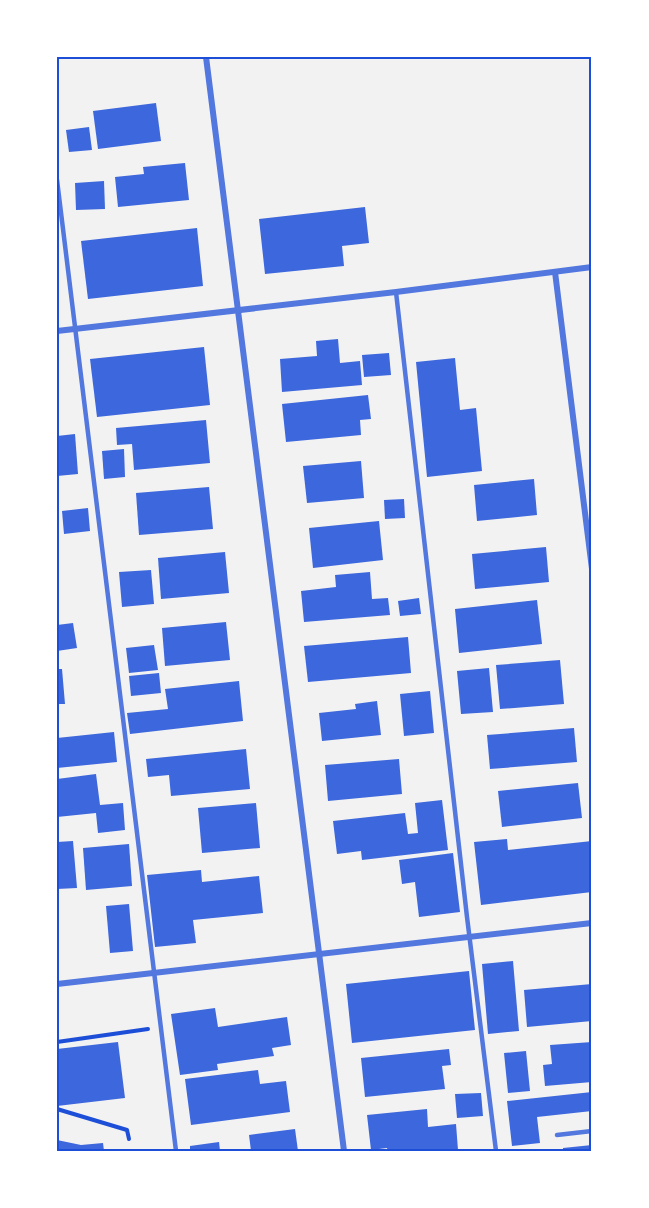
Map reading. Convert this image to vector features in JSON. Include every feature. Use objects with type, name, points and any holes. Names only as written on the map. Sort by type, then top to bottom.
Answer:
[{"type":"street","points":[[206,57],[344,1151]]},
{"type":"street","points":[[57,331],[592,267]]},
{"type":"street","points":[[555,272],[592,569]]},
{"type":"street","points":[[57,984],[592,923]]},
{"type":"lane","points":[[57,180],[176,1151]]},
{"type":"lane","points":[[396,292],[496,1151]]},
{"type":"lane","points":[[557,1135],[592,1131]]},
{"type":"path","points":[[57,1042],[151,1029],[149,1021]]},
{"type":"path","points":[[57,1109],[127,1130],[129,1139]]},
{"type":"building","points":[[156,103],[161,141],[98,149],[93,111]]},
{"type":"building","points":[[89,127],[92,150],[69,152],[66,130]]},
{"type":"building","points":[[185,163],[189,200],[118,207],[115,177],[144,174],[143,167]]},
{"type":"building","points":[[104,181],[105,209],[76,210],[75,183]]},
{"type":"building","points":[[365,207],[369,243],[342,246],[344,266],[265,274],[259,219]]},
{"type":"building","points":[[197,228],[203,286],[88,299],[81,241]]},
{"type":"building","points":[[338,339],[340,363],[360,361],[362,385],[282,392],[280,359],[317,356],[316,341]]},
{"type":"building","points":[[204,347],[210,405],[97,417],[90,359]]},
{"type":"building","points":[[389,353],[391,375],[364,377],[362,355]]},
{"type":"building","points":[[455,358],[460,410],[476,408],[482,471],[427,477],[416,362]]},
{"type":"building","points":[[368,395],[371,419],[360,420],[361,435],[286,442],[282,404]]},
{"type":"building","points":[[206,420],[210,463],[134,470],[132,444],[117,445],[116,428]]},
{"type":"building","points":[[75,434],[78,474],[57,476],[57,436]]},
{"type":"building","points":[[124,449],[125,477],[104,479],[102,451]]},
{"type":"building","points":[[361,461],[364,498],[307,503],[303,466]]},
{"type":"building","points":[[534,479],[537,515],[477,521],[474,485]]},
{"type":"building","points":[[209,487],[213,529],[139,535],[136,493]]},
{"type":"building","points":[[404,499],[405,518],[385,519],[384,500]]},
{"type":"building","points":[[88,508],[90,531],[64,534],[62,511]]},
{"type":"building","points":[[379,521],[383,560],[313,568],[309,528]]},
{"type":"building","points":[[546,547],[549,582],[475,589],[472,554]]},
{"type":"building","points":[[225,552],[229,593],[161,599],[158,558]]},
{"type":"building","points":[[151,570],[154,604],[122,607],[119,572]]},
{"type":"building","points":[[370,572],[372,599],[388,598],[390,615],[304,622],[301,591],[336,587],[335,575]]},
{"type":"building","points":[[419,598],[421,614],[400,616],[398,601]]},
{"type":"building","points":[[537,600],[542,644],[459,653],[455,609]]},
{"type":"building","points":[[226,622],[230,660],[165,666],[162,628]]},
{"type":"building","points":[[73,623],[77,648],[57,651],[57,625]]},
{"type":"building","points":[[408,637],[411,673],[308,682],[304,646]]},
{"type":"building","points":[[154,645],[158,670],[129,673],[126,648]]},
{"type":"building","points":[[560,660],[564,704],[500,709],[496,665]]},
{"type":"building","points":[[489,668],[493,712],[461,714],[457,671]]},
{"type":"building","points":[[57,669],[62,669],[65,704],[57,704]]},
{"type":"building","points":[[159,673],[161,693],[131,696],[129,676]]},
{"type":"building","points":[[239,681],[243,721],[130,734],[127,713],[168,709],[165,689]]},
{"type":"building","points":[[430,691],[434,733],[404,736],[400,694]]},
{"type":"building","points":[[377,701],[381,735],[322,741],[319,713],[356,709],[355,704]]},
{"type":"building","points":[[574,728],[577,762],[490,769],[487,735]]},
{"type":"building","points":[[114,732],[117,762],[57,768],[57,738]]},
{"type":"building","points":[[246,749],[250,789],[171,796],[169,775],[148,777],[146,759]]},
{"type":"building","points":[[399,759],[402,794],[328,801],[325,765]]},
{"type":"building","points":[[96,774],[100,805],[123,803],[125,830],[98,833],[96,813],[57,817],[57,779]]},
{"type":"building","points":[[578,783],[582,818],[502,827],[498,791]]},
{"type":"building","points":[[442,800],[448,850],[362,860],[361,851],[337,854],[333,821],[405,813],[408,834],[418,833],[415,803]]},
{"type":"building","points":[[256,803],[260,848],[202,853],[198,808]]},
{"type":"building","points":[[507,839],[508,850],[592,841],[592,892],[481,905],[474,842]]},
{"type":"building","points":[[73,841],[77,888],[57,889],[57,842]]},
{"type":"building","points":[[129,844],[132,886],[86,890],[83,848]]},
{"type":"building","points":[[453,853],[460,912],[419,917],[415,882],[402,884],[399,860]]},
{"type":"building","points":[[201,870],[202,882],[259,876],[263,913],[193,920],[196,943],[155,947],[147,875]]},
{"type":"building","points":[[129,904],[133,951],[110,953],[106,906]]},
{"type":"building","points":[[513,961],[519,1031],[488,1034],[482,964]]},
{"type":"building","points":[[469,971],[475,1030],[352,1043],[346,984]]},
{"type":"building","points":[[592,984],[592,1021],[527,1027],[524,990]]},
{"type":"building","points":[[215,1008],[218,1027],[287,1017],[291,1045],[272,1048],[274,1056],[217,1064],[218,1070],[180,1075],[171,1014]]},
{"type":"building","points":[[118,1042],[125,1098],[57,1106],[57,1049]]},
{"type":"building","points":[[592,1042],[592,1082],[545,1086],[543,1065],[552,1064],[550,1045]]},
{"type":"building","points":[[449,1049],[451,1065],[442,1066],[445,1089],[365,1097],[361,1058]]},
{"type":"building","points":[[526,1051],[530,1091],[508,1093],[504,1053]]},
{"type":"building","points":[[258,1070],[260,1084],[286,1081],[290,1112],[191,1125],[185,1079]]},
{"type":"building","points":[[592,1092],[592,1111],[537,1117],[540,1143],[512,1146],[507,1101]]},
{"type":"building","points":[[481,1093],[483,1116],[457,1118],[455,1094]]},
{"type":"building","points":[[427,1109],[428,1127],[456,1124],[458,1150],[388,1151],[387,1148],[371,1150],[367,1115]]},
{"type":"building","points":[[295,1129],[298,1151],[251,1151],[249,1135]]},
{"type":"building","points":[[57,1140],[81,1145],[103,1143],[104,1151],[57,1151]]},
{"type":"building","points":[[219,1142],[220,1151],[190,1151],[190,1146]]},
{"type":"building","points":[[592,1145],[592,1151],[563,1151],[563,1148]]}]
